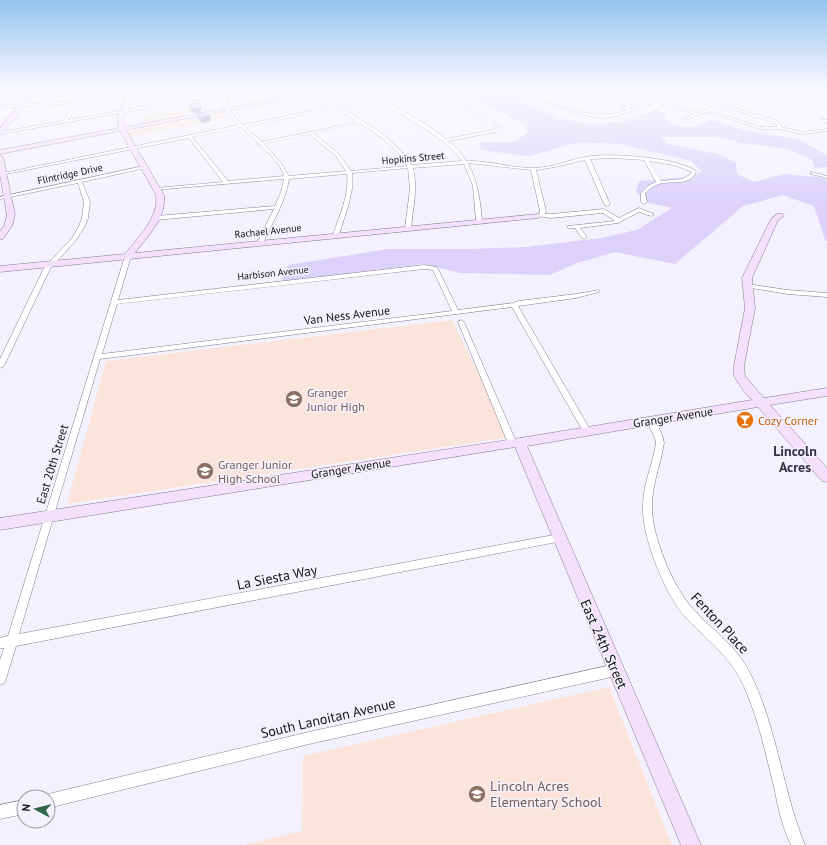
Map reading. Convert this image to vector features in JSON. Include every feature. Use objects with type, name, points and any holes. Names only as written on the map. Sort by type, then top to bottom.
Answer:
[{"type":"street","points":[[0,133],[25,128]]},
{"type":"street","points":[[0,152],[125,128]]},
{"type":"street","points":[[3,174],[229,128]]},
{"type":"street","points":[[243,128],[282,165],[287,177],[285,188],[260,243]]},
{"type":"street","points":[[259,144],[331,128]]},
{"type":"street","points":[[370,128],[392,144],[403,156],[410,167],[412,188],[408,228]]},
{"type":"street","points":[[427,128],[445,140],[467,162],[475,182],[479,221]]},
{"type":"street","points":[[445,140],[493,131],[498,128]]},
{"type":"street","points":[[781,128],[802,133],[827,130]]},
{"type":"street","points":[[122,129],[162,198],[162,204],[156,218],[128,256]]},
{"type":"street","points":[[310,133],[338,155],[349,173],[349,188],[336,235]]},
{"type":"street","points":[[190,136],[226,182]]},
{"type":"street","name":"Hopkins Street","points":[[156,189],[467,162],[484,162],[533,169],[555,166],[587,158],[611,156],[681,166],[694,171],[692,177],[687,179],[658,182]]},
{"type":"street","points":[[0,157],[3,174],[4,198],[11,219],[0,237]]},
{"type":"street","points":[[587,158],[608,204]]},
{"type":"street","points":[[644,202],[643,193],[650,185],[658,182],[646,160]]},
{"type":"street","name":"Flintridge Drive","points":[[4,198],[144,168]]},
{"type":"street","points":[[533,169],[543,211],[540,215],[551,216],[604,211],[619,221]]},
{"type":"street","points":[[813,173],[827,177]]},
{"type":"street","points":[[0,366],[47,268],[74,239],[85,218],[87,202],[80,182]]},
{"type":"street","points":[[156,218],[276,207]]},
{"type":"street","points":[[570,227],[619,221],[639,210],[651,214]]},
{"type":"street","name":"Rachael Avenue","points":[[0,269],[540,215]]},
{"type":"street","points":[[780,216],[775,219],[747,278],[750,308],[739,366],[740,376],[747,386],[827,477]]},
{"type":"street","points":[[576,226],[584,237]]},
{"type":"street","name":"East 20th Street","points":[[0,679],[128,256]]},
{"type":"street","name":"Harbison Avenue","points":[[114,302],[416,268],[435,268],[456,312]]},
{"type":"street","points":[[747,286],[788,292],[827,295]]},
{"type":"street","name":"Van Ness Avenue","points":[[98,357],[514,305],[519,303],[582,295],[597,291]]},
{"type":"street","points":[[514,305],[587,431]]},
{"type":"street","name":"East 24th Street","points":[[461,322],[559,538],[691,845]]},
{"type":"street","name":"Granger Avenue","points":[[0,524],[827,392]]},
{"type":"street","name":"Fenton Place","points":[[650,420],[660,443],[648,498],[648,512],[654,541],[661,562],[669,583],[681,604],[736,660],[746,676],[764,724],[791,831],[798,845]]},
{"type":"street","name":"La Siesta Way","points":[[0,643],[559,538]]},
{"type":"street","name":"South Lanoitan Avenue","points":[[56,799],[309,738],[616,670]]},
{"type":"street","points":[[0,812],[16,809]]},
{"type":"shaded area","points":[[144,128],[174,128],[130,137],[126,132]]},
{"type":"shaded area","points":[[526,128],[739,128],[798,139],[827,155],[827,167],[815,168],[812,160],[790,150],[769,146],[743,143],[717,137],[661,137],[667,144],[719,154],[736,163],[737,174],[754,182],[784,174],[827,178],[827,241],[825,240],[814,206],[783,195],[743,206],[675,264],[615,252],[577,263],[550,275],[460,273],[424,264],[281,281],[288,265],[388,249],[471,249],[526,247],[601,238],[637,230],[672,208],[644,202],[636,191],[639,181],[687,177],[702,172],[691,161],[619,144],[580,142],[529,156],[481,150],[479,142],[515,142],[528,132]]},
{"type":"shaded area","name":"Granger Junior High","points":[[452,320],[510,437],[67,504],[106,361]]},
{"type":"shaded area","name":"Lincoln Acres Elementary School","points":[[609,687],[672,845],[244,845],[302,831],[303,756]]},
{"type":"place","name":"Granger Junior High","points":[[294,399]]},
{"type":"place","name":"Cozy Corner","points":[[745,420]]},
{"type":"place","name":"Granger Junior High School","points":[[205,471]]},
{"type":"place","name":"Lincoln Acres Elementary School","points":[[477,794]]},
{"type":"district","name":"Lincoln Acres","points":[[795,460]]}]
